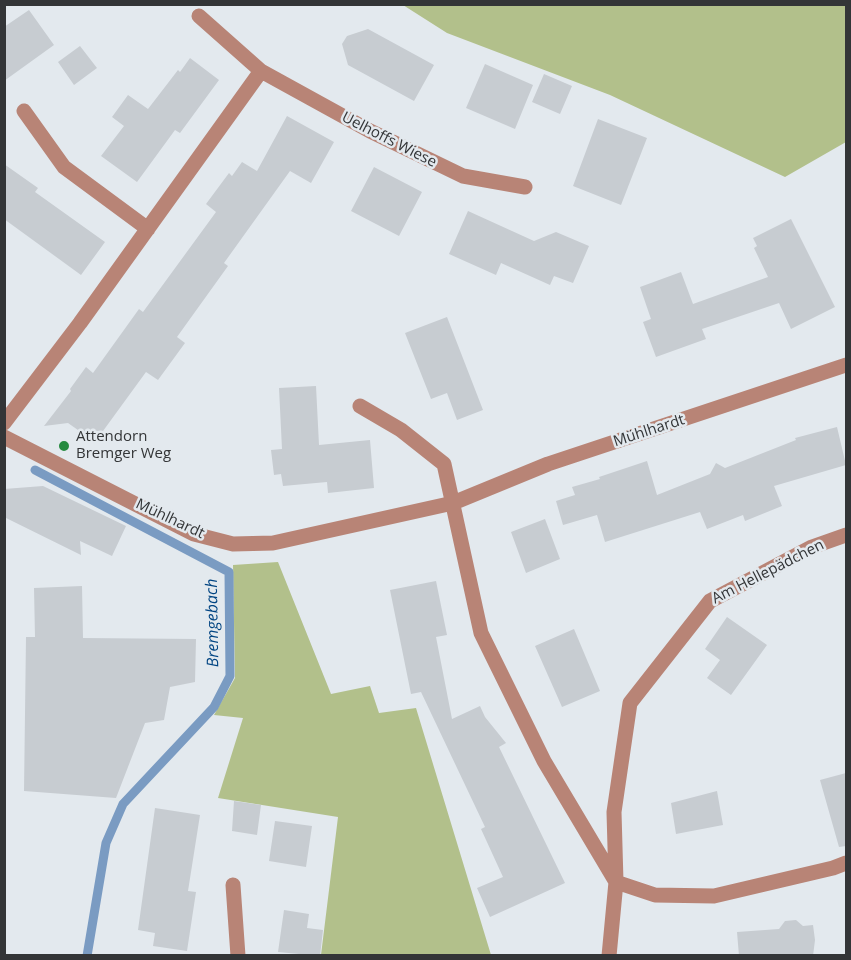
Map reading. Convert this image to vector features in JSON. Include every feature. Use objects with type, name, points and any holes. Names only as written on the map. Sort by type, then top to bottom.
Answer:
[{"type":"street","name":"Uelhoffs Wiese","points":[[199,16],[261,72],[370,131],[463,176],[525,187]]},
{"type":"street","points":[[4,423],[261,72]]},
{"type":"street","points":[[24,111],[64,167],[148,229]]},
{"type":"street","name":"Mühlhardt","points":[[4,437],[194,534],[233,544],[273,543],[453,504],[548,464],[846,365]]},
{"type":"street","points":[[360,406],[401,430],[444,464],[481,633],[544,761],[616,882],[655,896],[714,896],[846,863]]},
{"type":"street","name":"Am Hellepädchen","points":[[609,956],[616,882],[614,812],[630,703],[710,601],[812,547],[846,534]]},
{"type":"street","points":[[233,885],[238,956]]},
{"type":"green space","points":[[403,5],[846,5],[846,142],[785,177],[610,95],[447,33]]},
{"type":"green space","points":[[278,562],[331,694],[370,686],[379,713],[416,708],[491,955],[321,955],[338,817],[218,798],[243,718],[214,715],[235,678],[233,565]]},
{"type":"building","points":[[29,10],[54,45],[4,81],[4,27]]},
{"type":"building","points":[[368,29],[434,65],[414,101],[348,65],[342,44],[347,36]]},
{"type":"building","points":[[80,46],[97,68],[74,85],[58,62]]},
{"type":"building","points":[[190,58],[219,80],[180,133],[175,130],[137,182],[101,156],[124,126],[112,117],[128,95],[148,109]]},
{"type":"building","points":[[485,64],[533,85],[515,129],[466,108]]},
{"type":"building","points":[[544,74],[572,86],[560,114],[532,102]]},
{"type":"building","points":[[287,116],[334,142],[311,183],[290,171],[224,263],[228,266],[177,337],[185,343],[158,380],[146,372],[95,442],[68,423],[44,426],[86,367],[93,373],[139,309],[143,312],[216,212],[206,204],[229,173],[232,176],[242,162],[257,171]]},
{"type":"building","points":[[598,119],[647,138],[621,205],[573,186]]},
{"type":"building","points":[[4,164],[38,188],[35,192],[105,242],[81,275],[4,219]]},
{"type":"building","points":[[374,167],[422,192],[399,236],[351,211]]},
{"type":"building","points":[[468,211],[534,241],[556,232],[589,246],[573,283],[554,276],[550,285],[501,263],[496,275],[449,254]]},
{"type":"building","points":[[791,219],[835,307],[791,329],[779,303],[702,329],[706,339],[656,357],[643,322],[651,319],[640,287],[681,272],[693,304],[768,277],[754,248],[757,246],[753,238]]},
{"type":"building","points":[[447,317],[483,410],[457,420],[447,393],[431,399],[405,333]]},
{"type":"building","points":[[316,386],[319,445],[370,440],[374,488],[328,493],[327,482],[283,486],[281,474],[274,475],[271,450],[282,449],[279,388]]},
{"type":"building","points":[[837,427],[846,465],[774,486],[782,506],[745,521],[743,515],[707,529],[700,512],[605,542],[597,515],[563,525],[556,501],[575,495],[572,487],[600,479],[599,477],[647,461],[657,495],[710,474],[716,463],[725,468],[796,440],[795,438]]},
{"type":"building","points":[[43,486],[126,526],[112,556],[80,541],[81,555],[4,517],[4,489]]},
{"type":"building","points":[[545,519],[560,559],[526,573],[511,532]]},
{"type":"building","points":[[436,581],[447,635],[436,637],[452,719],[480,706],[485,717],[506,743],[499,747],[565,883],[490,917],[477,888],[503,877],[481,829],[485,827],[421,692],[411,694],[390,590]]},
{"type":"building","points":[[82,586],[83,638],[196,639],[195,682],[170,687],[164,720],[145,723],[116,798],[24,791],[26,637],[35,637],[34,588]]},
{"type":"building","points":[[727,617],[767,645],[731,695],[707,678],[720,660],[705,649]]},
{"type":"building","points":[[574,629],[600,691],[562,707],[535,646]]},
{"type":"building","points":[[846,773],[846,846],[839,847],[820,780]]},
{"type":"building","points":[[717,791],[723,825],[676,834],[671,803]]},
{"type":"building","points":[[234,801],[261,805],[257,835],[232,831]]},
{"type":"building","points":[[155,808],[200,815],[188,891],[196,892],[187,951],[153,946],[155,933],[138,930]]},
{"type":"building","points":[[275,821],[312,826],[306,867],[269,861]]},
{"type":"building","points":[[284,910],[309,914],[307,928],[323,930],[320,956],[278,952]]},
{"type":"building","points":[[796,920],[803,926],[813,925],[815,940],[813,956],[739,956],[737,932],[779,929],[785,921]]},
{"type":"waterway","name":"Bremgebach","points":[[35,470],[229,572],[230,676],[214,707],[123,804],[106,843],[87,956]]},
{"type":"place","name":"Attendorn Bremger Weg","points":[[64,446]]}]
